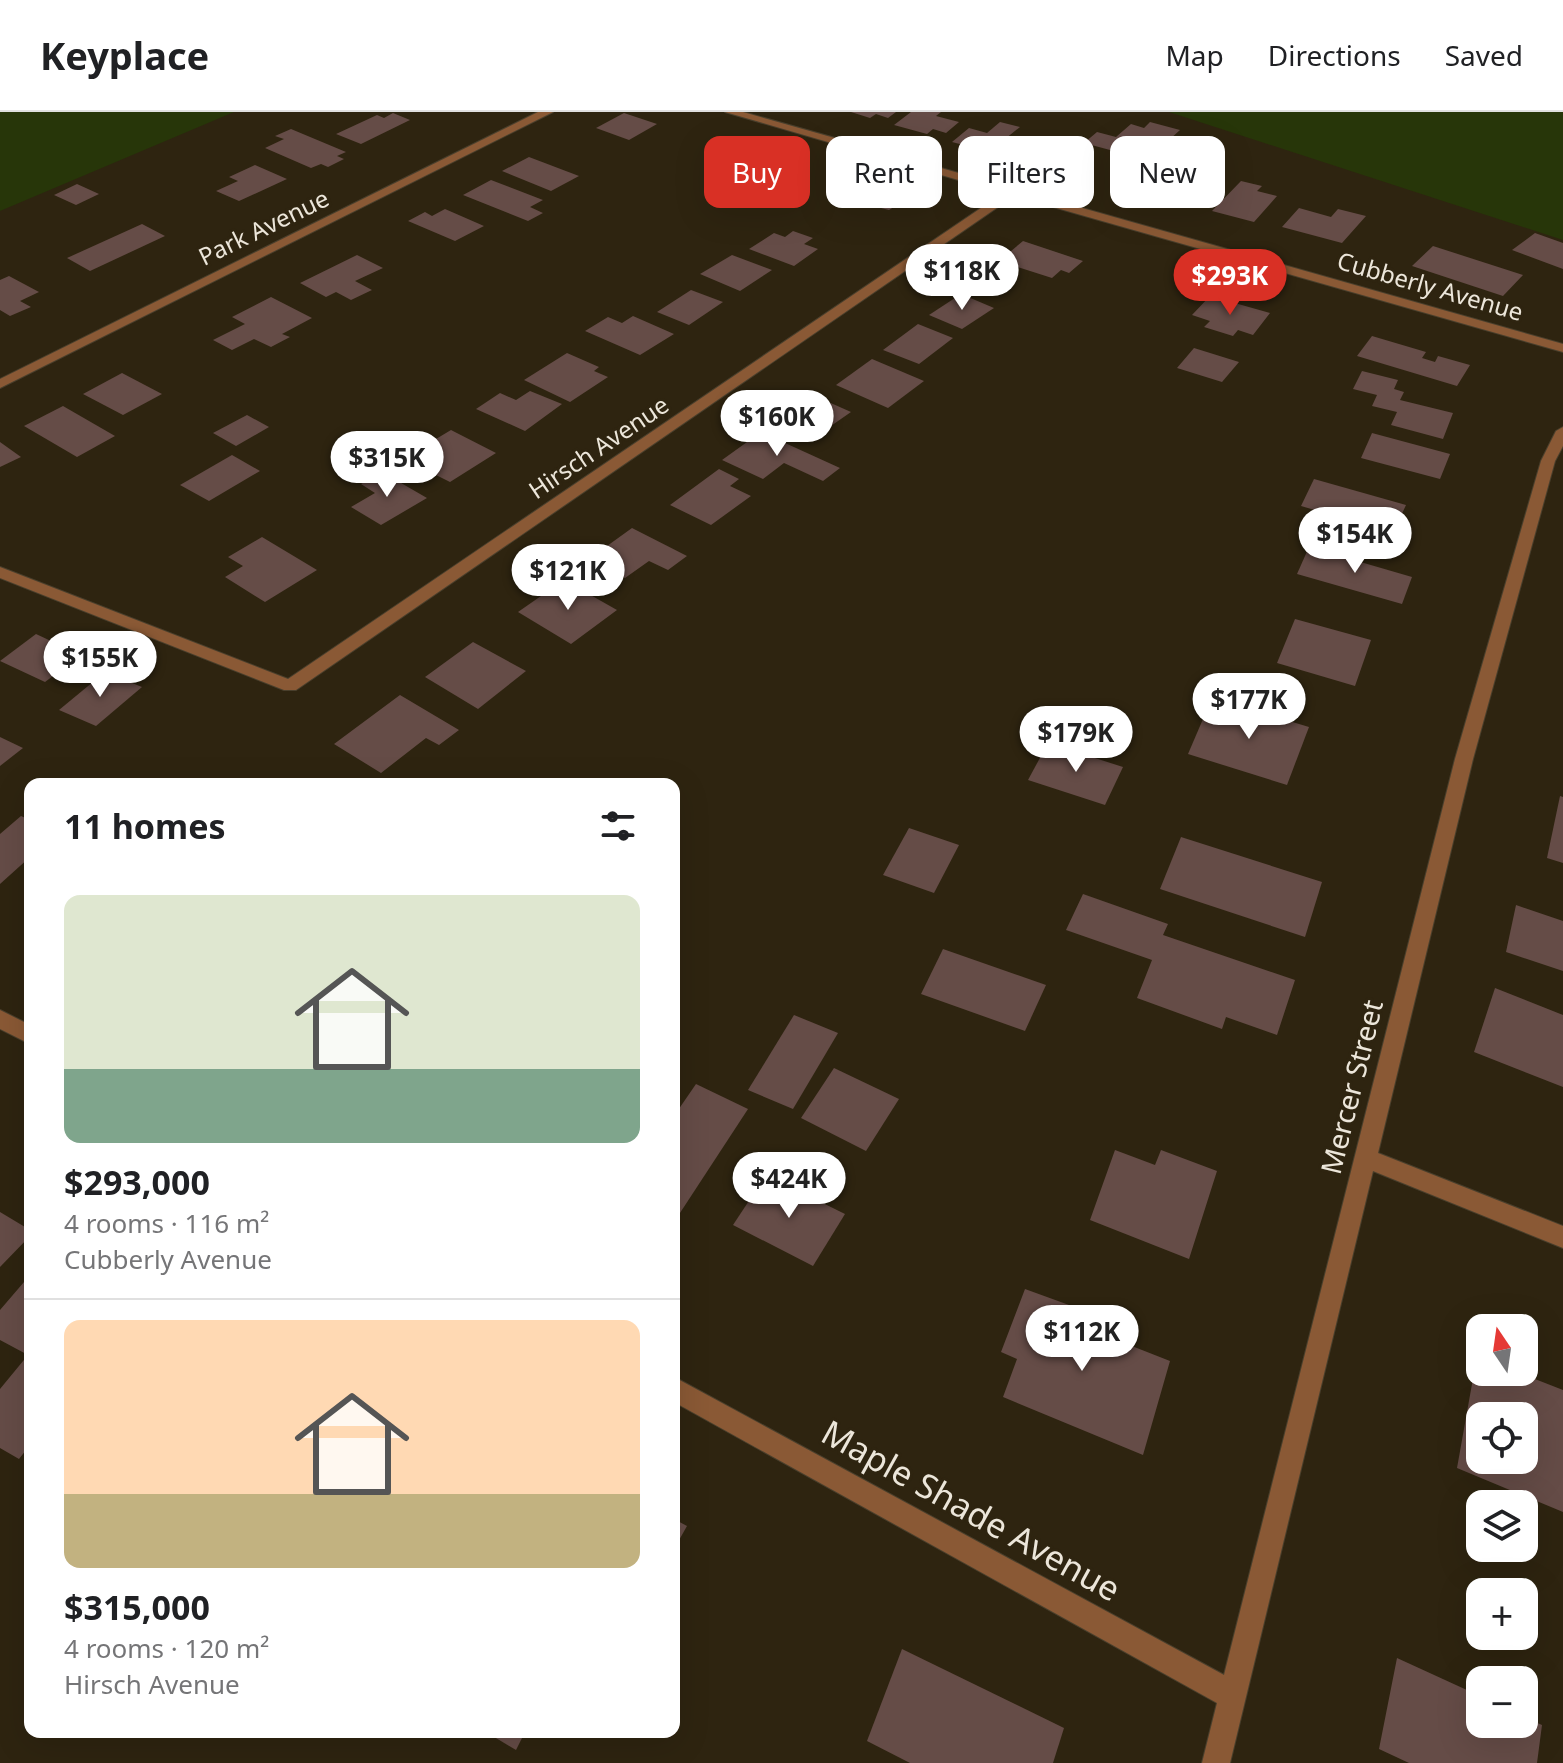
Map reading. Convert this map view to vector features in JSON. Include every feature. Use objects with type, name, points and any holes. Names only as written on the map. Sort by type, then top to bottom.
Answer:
[{"type":"street","name":"Park Avenue","points":[[0,384],[547,112]]},
{"type":"street","name":"Cubberly Avenue","points":[[731,112],[958,177]]},
{"type":"street","name":"Hirsch Avenue","points":[[0,572],[290,686],[989,208]]},
{"type":"street","name":"Cubberly Avenue","points":[[1069,208],[1563,348]]},
{"type":"street","name":"Mercer Street","points":[[1216,1763],[1464,759],[1548,461],[1563,431]]},
{"type":"street","points":[[0,1019],[24,1032]]},
{"type":"street","points":[[1366,1158],[1563,1237]]},
{"type":"street","name":"Maple Shade Avenue","points":[[680,1392],[1233,1696]]},
{"type":"green space","points":[[0,112],[234,112],[0,211]]},
{"type":"green space","points":[[1169,112],[1563,112],[1563,240]]},
{"type":"building","points":[[851,112],[896,112],[888,118],[876,114],[870,118]]},
{"type":"building","points":[[911,112],[941,112],[936,116],[959,122],[946,133],[933,129],[927,134],[894,125]]},
{"type":"building","points":[[393,113],[410,120],[361,144],[336,134],[377,115],[384,118]]},
{"type":"building","points":[[624,113],[657,124],[629,140],[596,128]]},
{"type":"building","points":[[1000,122],[1020,127],[1009,136],[959,136],[969,128],[987,133]]},
{"type":"building","points":[[1150,122],[1180,130],[1173,136],[1117,136],[1131,124],[1144,128]]},
{"type":"building","points":[[291,129],[346,152],[337,156],[344,159],[328,167],[321,164],[311,168],[265,148],[284,139],[275,136]]},
{"type":"building","points":[[1097,132],[1112,136],[1110,150],[1094,146],[1092,136]]},
{"type":"building","points":[[529,157],[579,176],[551,191],[502,171]]},
{"type":"building","points":[[255,165],[287,179],[239,201],[216,191],[238,181],[229,177]]},
{"type":"building","points":[[491,180],[543,200],[530,207],[543,213],[528,221],[463,195]]},
{"type":"building","points":[[1241,181],[1262,186],[1257,191],[1277,196],[1254,222],[1212,211],[1225,208],[1225,198]]},
{"type":"building","points":[[77,184],[99,194],[76,205],[54,195]]},
{"type":"building","points":[[1299,208],[1331,217],[1338,209],[1366,216],[1342,243],[1282,227]]},
{"type":"building","points":[[445,209],[484,226],[455,241],[408,221],[425,212],[432,216]]},
{"type":"building","points":[[142,224],[165,236],[90,271],[67,258]]},
{"type":"building","points":[[793,231],[813,238],[804,244],[818,249],[794,266],[749,249],[774,233],[785,237]]},
{"type":"building","points":[[1535,233],[1563,243],[1563,269],[1512,250]]},
{"type":"building","points":[[1023,241],[1083,261],[1069,273],[1061,270],[1052,278],[999,261]]},
{"type":"building","points":[[1433,246],[1523,275],[1503,296],[1412,266]]},
{"type":"building","points":[[357,255],[383,268],[355,281],[372,290],[351,300],[336,292],[326,297],[300,283]]},
{"type":"building","points":[[732,255],[772,270],[740,291],[700,274]]},
{"type":"building","points":[[9,276],[39,292],[20,301],[31,307],[10,316],[0,310],[0,280]]},
{"type":"building","points":[[691,290],[723,302],[689,325],[657,312]]},
{"type":"building","points":[[961,294],[994,308],[962,329],[929,315]]},
{"type":"building","points":[[1210,296],[1270,313],[1253,335],[1238,330],[1233,336],[1204,327],[1210,321],[1192,315]]},
{"type":"building","points":[[271,297],[312,318],[282,334],[290,337],[271,347],[254,339],[232,350],[213,340],[245,324],[232,317]]},
{"type":"building","points":[[633,316],[674,334],[640,355],[585,331],[608,317],[622,323]]},
{"type":"building","points":[[918,324],[953,338],[919,364],[883,350]]},
{"type":"building","points":[[1372,336],[1426,352],[1422,358],[1435,362],[1438,356],[1470,365],[1457,386],[1357,356]]},
{"type":"building","points":[[1194,348],[1239,362],[1222,382],[1177,368]]},
{"type":"building","points":[[567,353],[599,367],[594,371],[608,377],[570,402],[524,380]]},
{"type":"building","points":[[872,359],[924,381],[888,408],[836,385]]},
{"type":"building","points":[[1362,371],[1398,380],[1394,389],[1404,392],[1400,400],[1453,413],[1443,439],[1391,425],[1397,412],[1372,406],[1377,395],[1353,389]]},
{"type":"building","points":[[122,373],[162,394],[123,415],[83,394]]},
{"type":"building","points":[[530,391],[562,404],[525,431],[476,409],[500,393],[516,400]]},
{"type":"building","points":[[815,396],[851,412],[815,437],[779,421]]},
{"type":"building","points":[[63,406],[115,436],[77,457],[24,426]]},
{"type":"building","points":[[247,415],[269,427],[236,446],[213,433]]},
{"type":"building","points":[[451,430],[496,453],[450,482],[416,465],[438,451],[426,445]]},
{"type":"building","points":[[761,432],[840,468],[823,481],[784,463],[763,479],[722,460]]},
{"type":"building","points":[[1372,433],[1450,454],[1440,479],[1361,458]]},
{"type":"building","points":[[0,442],[21,457],[0,467]]},
{"type":"building","points":[[232,455],[260,471],[209,501],[180,485]]},
{"type":"building","points":[[719,469],[739,479],[730,486],[751,496],[711,525],[670,505]]},
{"type":"building","points":[[382,472],[427,498],[381,525],[351,507],[375,493],[361,484]]},
{"type":"building","points":[[1314,479],[1406,505],[1393,533],[1301,506]]},
{"type":"building","points":[[632,528],[687,556],[668,570],[649,561],[625,578],[589,559]]},
{"type":"building","points":[[262,537],[317,570],[265,602],[225,577],[243,566],[228,557]]},
{"type":"building","points":[[1309,547],[1412,577],[1402,604],[1297,574]]},
{"type":"building","points":[[564,580],[617,610],[571,644],[518,612]]},
{"type":"building","points":[[1295,619],[1371,640],[1355,686],[1277,663]]},
{"type":"building","points":[[36,634],[81,655],[45,682],[0,661]]},
{"type":"building","points":[[473,642],[526,671],[478,709],[425,677]]},
{"type":"building","points":[[105,672],[142,687],[96,726],[59,710]]},
{"type":"building","points":[[400,695],[459,730],[439,745],[426,738],[381,773],[334,744]]},
{"type":"building","points":[[1212,698],[1309,727],[1287,785],[1188,754]]},
{"type":"building","points":[[0,737],[23,748],[0,766]]},
{"type":"building","points":[[1048,743],[1123,767],[1105,805],[1028,780]]},
{"type":"building","points":[[1560,796],[1563,797],[1563,863],[1547,858]]},
{"type":"building","points":[[21,816],[24,817],[24,862],[0,884],[0,834]]},
{"type":"building","points":[[909,828],[959,845],[934,893],[883,875]]},
{"type":"building","points":[[1181,837],[1322,882],[1305,937],[1160,889]]},
{"type":"building","points":[[1083,894],[1168,924],[1163,935],[1295,980],[1277,1035],[1226,1017],[1222,1029],[1137,998],[1152,960],[1066,930]]},
{"type":"building","points":[[1516,905],[1563,921],[1563,971],[1506,952]]},
{"type":"building","points":[[943,949],[1046,985],[1025,1031],[921,994]]},
{"type":"building","points":[[1495,988],[1563,1015],[1563,1087],[1474,1052]]},
{"type":"building","points":[[794,1015],[838,1033],[793,1109],[748,1090]]},
{"type":"building","points":[[834,1068],[899,1099],[866,1151],[801,1118]]},
{"type":"building","points":[[696,1084],[748,1109],[680,1213],[680,1107]]},
{"type":"building","points":[[1115,1150],[1155,1165],[1161,1150],[1217,1171],[1189,1259],[1090,1220]]},
{"type":"building","points":[[766,1175],[845,1214],[813,1266],[733,1225]]},
{"type":"building","points":[[0,1212],[24,1226],[24,1242],[0,1267]]},
{"type":"building","points":[[24,1282],[24,1353],[0,1340],[0,1310]]},
{"type":"building","points":[[1025,1289],[1091,1313],[1086,1328],[1170,1361],[1143,1455],[1003,1397],[1017,1359],[1001,1352]]},
{"type":"building","points":[[24,1360],[24,1453],[19,1459],[0,1448],[0,1389]]},
{"type":"building","points":[[1538,1380],[1563,1390],[1563,1512],[1538,1502],[1538,1490],[1510,1490],[1471,1474],[1538,1474],[1538,1402],[1469,1402],[1472,1386],[1538,1386]]},
{"type":"building","points":[[1466,1418],[1466,1472],[1457,1468]]},
{"type":"building","points":[[680,1522],[687,1526],[680,1538]]},
{"type":"building","points":[[902,1649],[1064,1728],[1053,1763],[910,1763],[867,1741]]},
{"type":"building","points":[[1397,1658],[1466,1690],[1466,1738],[1538,1738],[1538,1723],[1542,1725],[1537,1763],[1409,1763],[1379,1749]]},
{"type":"building","points":[[496,1738],[522,1738],[516,1750]]}]
